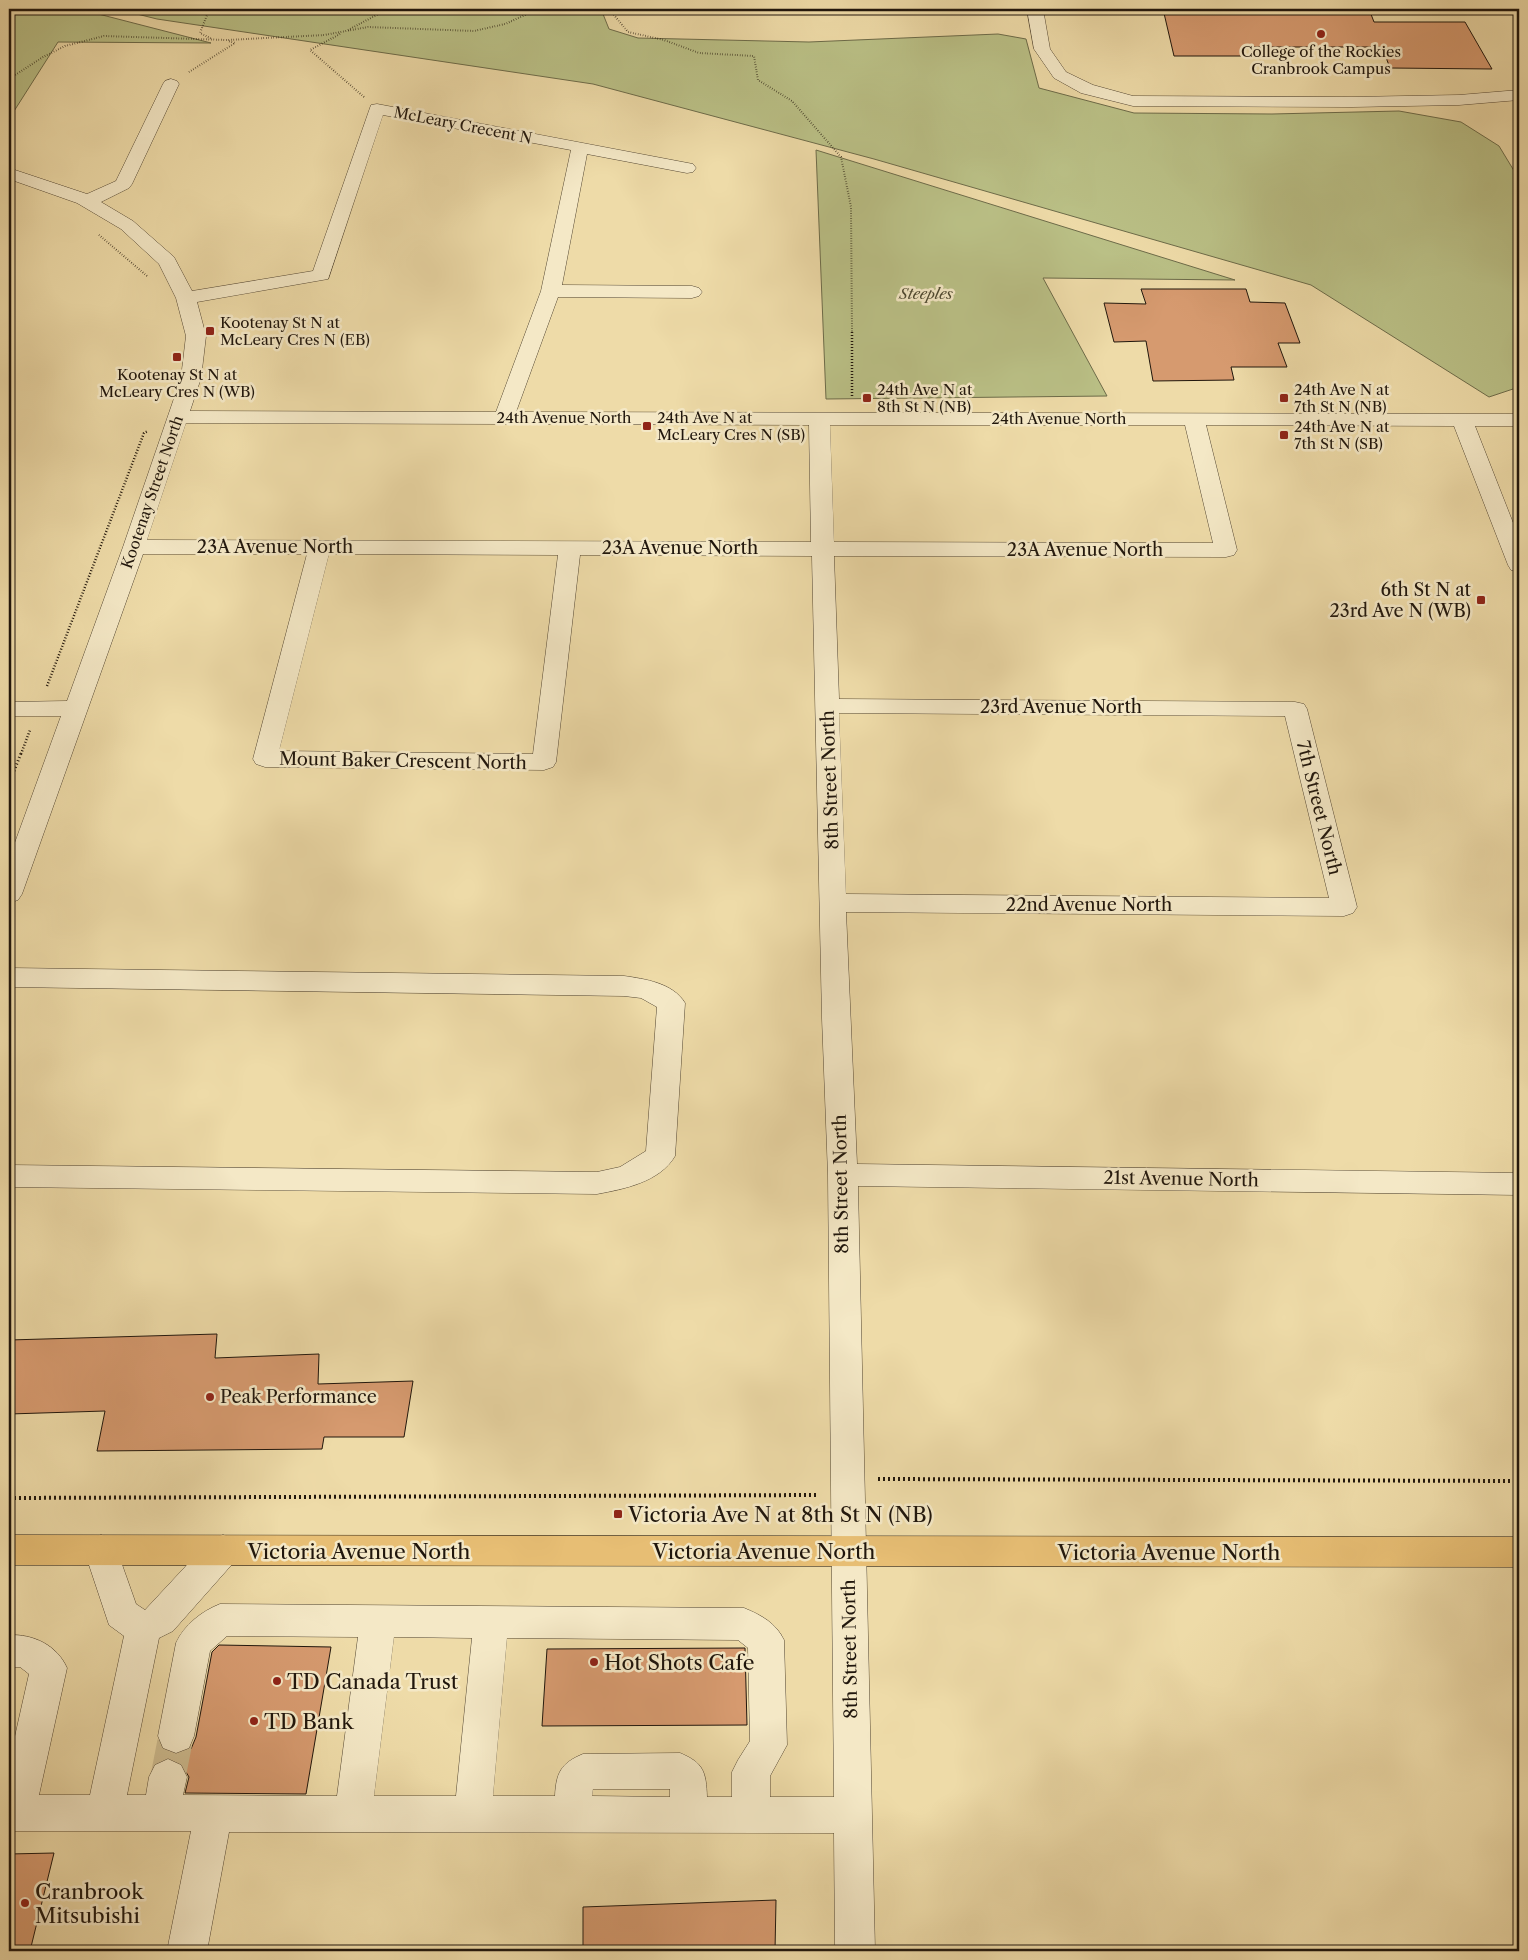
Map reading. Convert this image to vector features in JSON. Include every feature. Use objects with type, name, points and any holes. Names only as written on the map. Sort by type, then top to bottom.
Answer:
[{"type":"main road","name":"Victoria Avenue North","points":[[9,1550],[1519,1552]]},
{"type":"street","points":[[1035,9],[1042,49],[1060,75],[1087,88],[1132,101],[1459,100],[1519,95]]},
{"type":"street","points":[[88,201],[123,184],[171,84]]},
{"type":"street","name":"McLeary Crecent N","points":[[186,298],[321,275],[377,109],[687,168]]},
{"type":"street","points":[[504,417],[551,291],[580,147]]},
{"type":"street","name":"Kootenay Street North","points":[[9,173],[88,201],[127,225],[167,261],[186,298],[196,336],[191,378],[178,417],[76,708],[16,851],[9,894]]},
{"type":"street","points":[[551,291],[692,292]]},
{"type":"street","name":"24th Avenue North","points":[[178,417],[1519,420]]},
{"type":"street","name":"8th Street North","points":[[820,418],[827,706],[843,1174],[855,1951]]},
{"type":"street","name":"23A Avenue North","points":[[134,547],[1226,550],[1194,419]]},
{"type":"street","points":[[1462,420],[1519,565]]},
{"type":"street","name":"Mount Baker Crescent North","points":[[320,547],[265,759],[544,762],[570,548]]},
{"type":"street","name":"23rd Avenue North","points":[[827,706],[1295,709]]},
{"type":"street","points":[[9,709],[76,708]]},
{"type":"street","name":"7th Street North","points":[[1295,709],[1344,907]]},
{"type":"street","name":"22nd Avenue North","points":[[833,903],[1344,907]]},
{"type":"street","points":[[9,977],[624,986],[643,988],[659,993],[671,1003],[660,1156],[644,1170],[622,1179],[597,1183],[9,1176]]},
{"type":"street","name":"21st Avenue North","points":[[843,1174],[1519,1184]]},
{"type":"street","points":[[101,1550],[121,1614],[143,1629]]},
{"type":"street","points":[[143,1629],[160,1620],[223,1550]]},
{"type":"street","points":[[176,1736],[194,1643],[220,1620],[744,1624],[766,1640],[769,1745],[752,1772],[751,1815]]},
{"type":"street","points":[[353,1814],[378,1620]]},
{"type":"street","points":[[473,1814],[491,1622]]},
{"type":"street","points":[[105,1814],[143,1629]]},
{"type":"street","points":[[9,1651],[26,1650],[49,1668],[12,1813],[852,1815]]},
{"type":"street","points":[[161,1814],[168,1777]]},
{"type":"street","points":[[187,1951],[214,1814]]},
{"type":"path","points":[[171,84],[235,43],[227,40],[212,39],[200,33],[207,15],[200,9]]},
{"type":"path","points":[[377,109],[310,50],[388,9]]},
{"type":"path","points":[[9,79],[64,46],[104,36],[227,40],[343,33],[368,26],[419,30],[474,31],[505,24],[540,9]]},
{"type":"path","points":[[609,9],[628,32],[664,40],[699,53],[754,56],[758,80],[792,101],[841,157],[851,207],[852,418]]},
{"type":"path","points":[[97,233],[157,288],[186,298]]},
{"type":"path","points":[[9,784],[144,432],[178,417]]},
{"type":"path","points":[[9,1498],[847,1495],[878,1478]]},
{"type":"green space","points":[[9,9],[79,9],[211,43],[58,42],[9,119]]},
{"type":"green space","points":[[117,9],[605,9],[603,14],[609,29],[638,38],[809,42],[998,34],[1026,39],[1039,88],[1134,113],[1272,114],[1399,111],[1461,122],[1499,146],[1519,179],[1519,387],[1489,397],[1311,285],[874,159],[593,84],[157,19]]},
{"type":"green space","name":"Steeples","points":[[816,150],[1235,280],[1043,278],[1107,396],[826,399]]},
{"type":"building","name":"College of the Rockies Cranbrook Campus","points":[[1163,9],[1369,9],[1374,22],[1465,22],[1492,69],[1390,68],[1382,47],[1244,47],[1245,56],[1174,56]]},
{"type":"building","points":[[1141,289],[1246,289],[1250,302],[1285,303],[1300,343],[1278,343],[1287,367],[1231,367],[1234,380],[1153,381],[1146,341],[1114,342],[1104,303],[1146,304]]},
{"type":"building","name":"Peak Performance","points":[[217,1334],[215,1358],[319,1354],[318,1384],[413,1381],[404,1437],[324,1437],[322,1449],[97,1451],[105,1411],[9,1414],[9,1340]]},
{"type":"building","name":"TD Bank","points":[[219,1645],[331,1647],[306,1794],[185,1793],[189,1777],[180,1762],[182,1753],[191,1749],[196,1737],[212,1652]]},
{"type":"building","points":[[745,1648],[747,1725],[542,1726],[547,1649]]},
{"type":"building","name":"Cranbrook Mitsubishi","points":[[54,1853],[30,1951],[9,1951],[9,1854]]},
{"type":"building","points":[[776,1900],[775,1951],[583,1951],[583,1907]]},
{"type":"tunnel","points":[[168,1777],[176,1736]]},
{"type":"place","name":"College of the Rockies Cranbrook Campus","points":[[1321,34]]},
{"type":"place","name":"Kootenay St N at McLeary Cres N (EB)","points":[[210,331]]},
{"type":"place","name":"Kootenay St N at McLeary Cres N (WB)","points":[[177,357]]},
{"type":"place","name":"24th Ave N at 8th St N (NB)","points":[[867,398]]},
{"type":"place","name":"24th Ave N at 7th St N (NB)","points":[[1284,398]]},
{"type":"place","name":"24th Ave N at McLeary Cres N (SB)","points":[[647,426]]},
{"type":"place","name":"24th Ave N at 7th St N (SB)","points":[[1284,435]]},
{"type":"place","name":"6th St N at 23rd Ave N (WB)","points":[[1481,600]]},
{"type":"place","name":"Peak Performance","points":[[210,1397]]},
{"type":"place","name":"Victoria Ave N at 8th St N (NB)","points":[[618,1514]]},
{"type":"place","name":"Hot Shots Cafe","points":[[594,1662]]},
{"type":"place","name":"TD Canada Trust","points":[[277,1681]]},
{"type":"place","name":"TD Bank","points":[[254,1721]]},
{"type":"place","name":"Cranbrook Mitsubishi","points":[[25,1903]]}]
